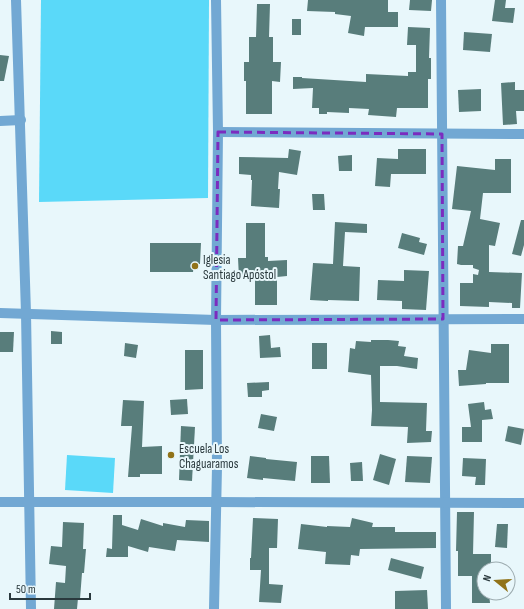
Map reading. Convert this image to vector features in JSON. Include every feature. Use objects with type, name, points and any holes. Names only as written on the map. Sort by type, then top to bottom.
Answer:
[{"type":"street","points":[[16,0],[21,120],[32,609]]},
{"type":"street","points":[[214,609],[218,132],[216,0]]},
{"type":"street","points":[[440,0],[446,609]]},
{"type":"street","points":[[0,121],[21,120]]},
{"type":"street","points":[[218,132],[524,134]]},
{"type":"street","points":[[0,313],[216,320],[524,319]]},
{"type":"street","points":[[0,502],[524,503]]},
{"type":"highlighted area","points":[[218,132],[442,134],[443,319],[216,320]]},
{"type":"shaded area","points":[[41,0],[209,0],[208,198],[39,202]]},
{"type":"shaded area","points":[[67,455],[115,458],[113,493],[65,490]]},
{"type":"building","points":[[308,0],[388,0],[388,12],[398,12],[398,27],[365,27],[364,36],[348,33],[351,16],[335,14],[335,12],[307,11]]},
{"type":"building","points":[[410,0],[432,0],[431,11],[409,10]]},
{"type":"building","points":[[495,0],[506,0],[505,8],[515,8],[513,23],[492,21]]},
{"type":"building","points":[[257,4],[270,4],[269,37],[273,37],[273,62],[281,62],[280,82],[272,81],[272,114],[246,114],[246,81],[244,81],[244,62],[249,62],[249,37],[256,37]]},
{"type":"building","points":[[292,19],[301,19],[301,35],[292,35]]},
{"type":"building","points":[[408,27],[430,28],[429,58],[431,58],[431,79],[428,79],[428,108],[397,108],[396,117],[368,115],[369,109],[349,108],[349,113],[327,112],[327,114],[319,114],[319,108],[312,108],[313,88],[293,89],[293,77],[366,82],[366,74],[408,76],[408,72],[416,72],[416,45],[407,45]]},
{"type":"building","points":[[464,32],[492,34],[490,52],[463,50]]},
{"type":"building","points":[[0,55],[9,56],[4,81],[0,81]]},
{"type":"building","points":[[515,82],[515,90],[524,90],[524,111],[516,111],[517,124],[503,125],[501,83]]},
{"type":"building","points":[[481,89],[481,111],[459,112],[458,90]]},
{"type":"building","points":[[289,149],[301,151],[297,175],[279,172],[279,208],[251,206],[251,175],[239,174],[239,157],[288,158]]},
{"type":"building","points":[[398,149],[426,149],[426,174],[391,174],[390,187],[375,186],[377,158],[398,159]]},
{"type":"building","points":[[352,155],[352,171],[339,171],[338,156]]},
{"type":"building","points":[[495,159],[511,159],[511,193],[483,193],[480,219],[500,223],[495,246],[489,245],[489,272],[522,273],[520,308],[512,308],[512,303],[489,302],[489,307],[460,306],[460,283],[473,283],[473,274],[478,275],[479,270],[473,268],[473,265],[457,264],[458,246],[463,246],[471,211],[452,209],[457,166],[495,170]]},
{"type":"building","points":[[312,194],[324,194],[325,210],[313,210]]},
{"type":"building","points":[[521,220],[524,220],[524,245],[521,256],[512,254]]},
{"type":"building","points":[[335,222],[367,224],[367,233],[345,232],[343,266],[360,267],[359,301],[310,300],[313,263],[333,264]]},
{"type":"building","points":[[246,223],[265,223],[265,257],[268,257],[268,261],[287,260],[287,276],[277,277],[277,305],[255,305],[255,278],[239,278],[238,258],[246,258]]},
{"type":"building","points":[[402,233],[420,238],[419,242],[427,244],[424,255],[398,248]]},
{"type":"building","points":[[150,243],[201,243],[200,264],[194,264],[193,272],[150,272]]},
{"type":"building","points":[[404,270],[429,271],[426,310],[402,309],[402,301],[377,300],[378,280],[404,281]]},
{"type":"building","points":[[51,331],[62,332],[62,344],[51,344]]},
{"type":"building","points":[[0,332],[14,332],[13,352],[0,352]]},
{"type":"building","points":[[270,335],[271,348],[280,347],[281,357],[260,358],[259,336]]},
{"type":"building","points":[[371,340],[399,341],[398,346],[406,347],[404,356],[418,358],[417,369],[397,366],[380,366],[380,402],[427,403],[426,431],[432,431],[431,442],[407,443],[408,427],[371,426],[371,375],[348,372],[350,348],[355,349],[356,341],[371,342]]},
{"type":"building","points":[[125,343],[138,345],[136,358],[124,356]]},
{"type":"building","points":[[312,343],[327,343],[327,369],[312,369]]},
{"type":"building","points":[[491,344],[509,344],[509,383],[486,383],[459,386],[458,370],[466,370],[469,350],[491,353]]},
{"type":"building","points":[[185,350],[203,350],[203,389],[185,390]]},
{"type":"building","points":[[269,382],[269,390],[262,391],[262,397],[248,397],[247,383]]},
{"type":"building","points":[[187,399],[188,414],[171,415],[170,400]]},
{"type":"building","points":[[123,400],[144,401],[142,447],[162,446],[162,474],[140,474],[140,477],[128,477],[132,426],[121,426]]},
{"type":"building","points":[[484,402],[485,410],[491,409],[493,419],[482,420],[482,442],[462,442],[462,427],[471,427],[468,404]]},
{"type":"building","points":[[261,414],[277,417],[274,431],[258,428]]},
{"type":"building","points":[[181,426],[195,427],[192,481],[179,480]]},
{"type":"building","points":[[508,426],[524,429],[521,445],[505,441]]},
{"type":"building","points":[[380,454],[396,459],[389,485],[373,480]]},
{"type":"building","points":[[250,456],[297,462],[295,481],[247,478]]},
{"type":"building","points":[[311,456],[329,456],[330,483],[311,483]]},
{"type":"building","points":[[407,456],[432,457],[430,483],[405,482]]},
{"type":"building","points":[[463,458],[486,459],[485,485],[475,485],[476,477],[462,476]]},
{"type":"building","points":[[362,462],[363,481],[351,481],[350,463]]},
{"type":"building","points":[[457,512],[474,512],[473,554],[491,554],[491,561],[476,561],[476,601],[490,601],[490,603],[472,603],[472,576],[458,576],[458,551],[456,551]]},
{"type":"building","points":[[113,515],[122,515],[122,525],[138,530],[141,519],[163,526],[163,523],[185,527],[186,520],[209,521],[209,542],[177,540],[175,551],[149,547],[148,552],[128,546],[128,557],[106,557],[107,548],[112,549]]},
{"type":"building","points":[[253,518],[278,519],[277,548],[269,548],[269,584],[283,585],[281,603],[259,602],[261,570],[250,570]]},
{"type":"building","points":[[352,518],[373,523],[372,527],[395,527],[395,532],[436,532],[436,548],[360,549],[359,556],[351,555],[350,565],[325,564],[326,552],[298,549],[301,524],[327,527],[350,527]]},
{"type":"building","points":[[63,522],[84,523],[83,549],[86,549],[84,573],[82,573],[80,599],[78,598],[77,609],[54,609],[56,582],[65,583],[66,566],[49,564],[51,546],[62,547]]},
{"type":"building","points":[[497,524],[508,524],[507,548],[495,547]]},
{"type":"building","points":[[391,558],[424,567],[421,579],[388,570]]},
{"type":"building","points":[[427,590],[428,609],[395,609],[395,591]]},
{"type":"place","name":"Iglesia Santiago Apóstol","points":[[195,266]]},
{"type":"place","name":"Escuela Los Chaguaramos","points":[[171,455]]}]
